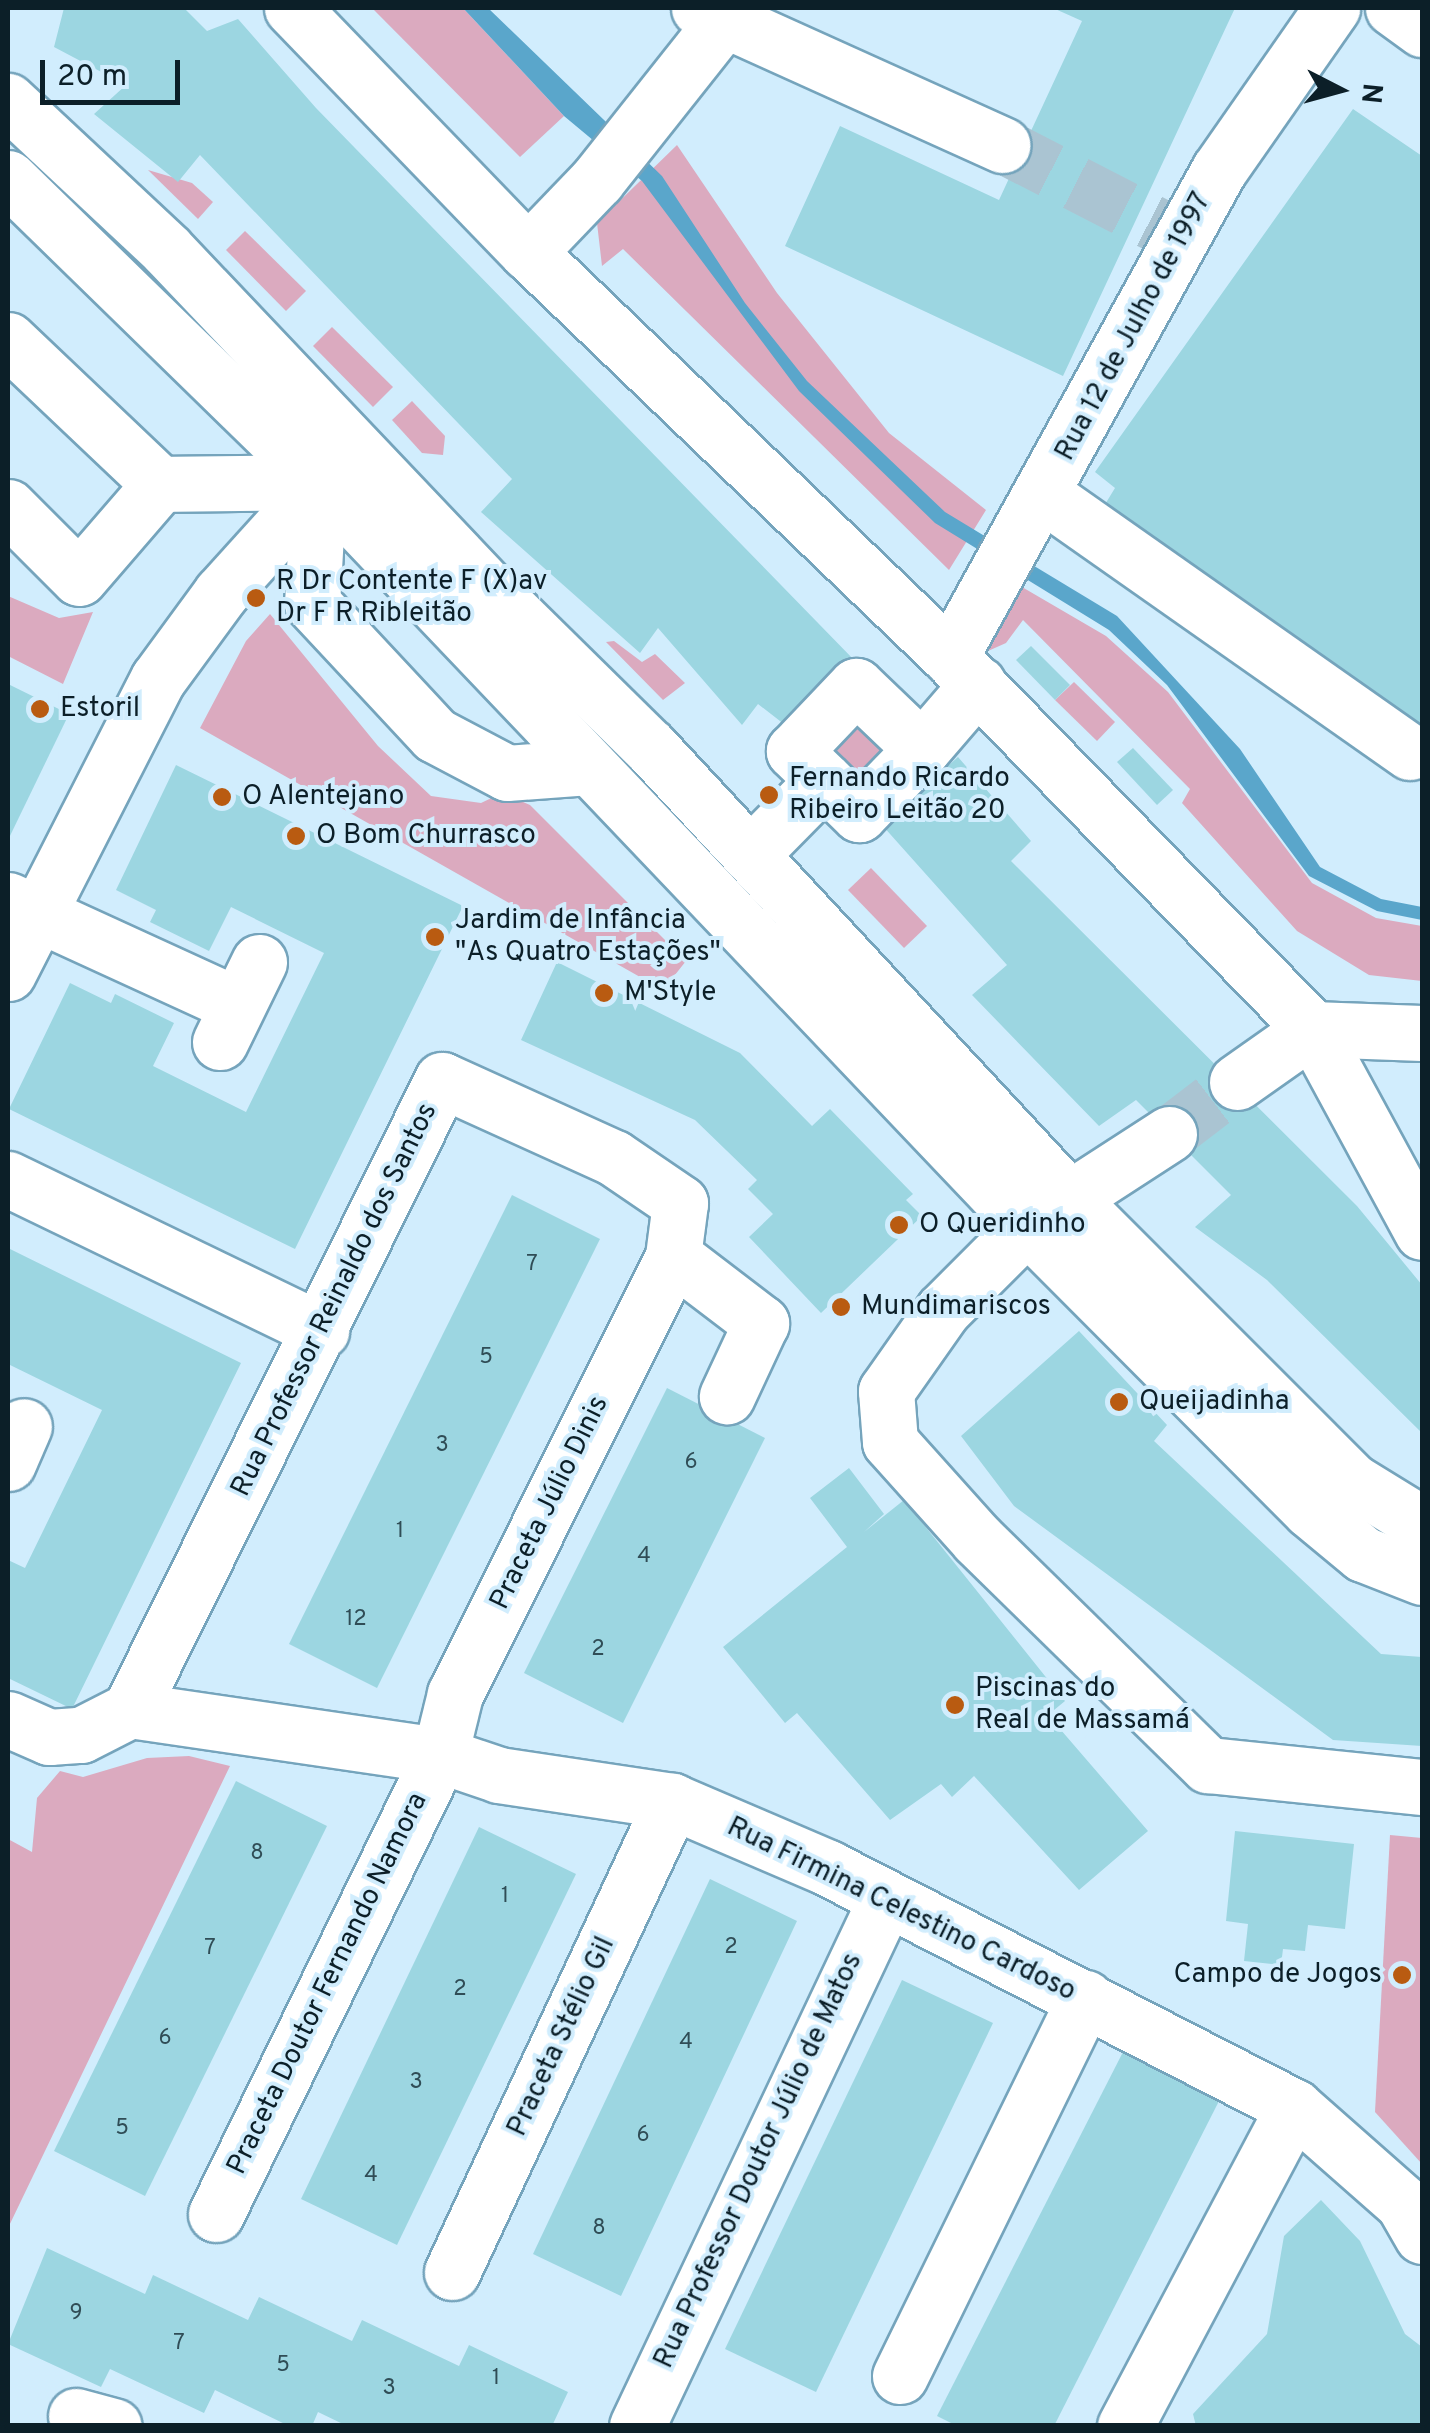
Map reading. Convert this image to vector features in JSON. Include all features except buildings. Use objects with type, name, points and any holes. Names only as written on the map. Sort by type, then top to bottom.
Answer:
[{"type":"street","points":[[292,8],[528,252],[964,671],[1312,1029],[1422,1232]]},
{"type":"street","name":"Rua 12 de Julho de 1997","points":[[824,780],[859,814],[922,748],[964,671],[1044,495],[1218,170],[1332,8]]},
{"type":"street","points":[[1393,8],[1422,29]]},
{"type":"street","points":[[528,252],[598,180],[711,14],[1002,144]]},
{"type":"street","points":[[11,101],[166,249],[336,464],[589,767],[1047,1212],[1352,1481],[1422,1524]]},
{"type":"street","points":[[8,178],[336,464],[750,856],[1047,1212],[1310,1510],[1362,1554],[1422,1577]]},
{"type":"street","points":[[8,340],[160,484]]},
{"type":"street","points":[[8,507],[78,578],[160,484],[336,464]]},
{"type":"street","points":[[336,464],[312,604],[435,735],[507,773],[589,767]]},
{"type":"street","points":[[8,974],[22,907],[158,679],[221,593],[336,464]]},
{"type":"street","points":[[1044,495],[1410,752]]},
{"type":"street","points":[[750,856],[824,780],[794,751],[856,686],[922,748]]},
{"type":"street","points":[[22,907],[239,1003]]},
{"type":"street","points":[[1237,1082],[1312,1029],[1422,1033]]},
{"type":"street","name":"Rua Professor Reinaldo dos Santos","points":[[130,1710],[442,1080],[614,1158],[680,1203],[672,1256]]},
{"type":"street","points":[[1170,1134],[1047,1212],[914,1343],[886,1391],[890,1442],[978,1540],[1208,1764],[1422,1787]]},
{"type":"street","points":[[8,1178],[321,1330]]},
{"type":"street","points":[[672,1256],[761,1324],[727,1396]]},
{"type":"street","name":"Praceta Júlio Dinis","points":[[440,1755],[455,1694],[672,1256]]},
{"type":"street","points":[[8,1719],[49,1737],[82,1734],[130,1710]]},
{"type":"street","name":"Rua Firmina Celestino Cardoso","points":[[130,1710],[440,1755],[499,1775],[672,1802],[886,1899],[1294,2107],[1402,2203],[1422,2236]]},
{"type":"street","name":"Praceta Doutor Fernando Namora","points":[[216,2214],[440,1755]]},
{"type":"street","name":"Praceta Stélio Gil","points":[[452,2272],[672,1802]]},
{"type":"street","name":"Rua Professor Doutor Júlio de Matos","points":[[637,2426],[886,1899]]},
{"type":"street","points":[[900,2376],[1085,1998]]},
{"type":"street","points":[[1124,2426],[1294,2107]]},
{"type":"shaded area","points":[[372,8],[463,8],[564,116],[520,157]]},
{"type":"shaded area","points":[[677,145],[777,293],[889,433],[986,510],[949,570],[623,249],[602,266],[597,223]]},
{"type":"shaded area","points":[[148,170],[192,183],[213,202],[198,219]]},
{"type":"shaded area","points":[[245,231],[306,291],[286,311],[226,250]]},
{"type":"shaded area","points":[[332,327],[393,387],[373,407],[313,346]]},
{"type":"shaded area","points":[[412,401],[445,436],[443,455],[422,453],[392,420]]},
{"type":"shaded area","points":[[1015,583],[1106,636],[1168,692],[1312,883],[1376,918],[1422,926],[1422,981],[1369,975],[1297,931],[1182,803],[1190,789],[1023,620],[1006,643],[988,651]]},
{"type":"shaded area","points":[[8,596],[59,618],[93,612],[63,684],[8,656]]},
{"type":"shaded area","points":[[270,614],[378,746],[431,796],[481,803],[502,793],[530,805],[686,961],[663,990],[200,728],[246,641]]},
{"type":"shaded area","points":[[614,641],[642,662],[655,654],[685,683],[663,700],[606,642]]},
{"type":"shaded area","points":[[1074,682],[1115,722],[1097,741],[1055,700]]},
{"type":"shaded area","points":[[856,686],[922,749],[859,814],[794,751]]},
{"type":"shaded area","points":[[871,868],[927,926],[904,948],[848,890]]},
{"type":"shaded area","points":[[189,1756],[230,1766],[8,2228],[8,1839],[32,1852],[37,1798],[60,1771],[83,1777],[147,1758]]},
{"type":"shaded area","name":"Campo de Jogos","points":[[1390,1835],[1422,1838],[1422,2164],[1375,2112]]},
{"type":"water","points":[[463,8],[488,8],[662,176],[745,303],[807,381],[945,512],[1117,616],[1240,749],[1320,867],[1381,899],[1422,907],[1422,920],[1377,911],[1309,876],[1167,685],[1109,630],[935,523],[799,391],[642,181],[564,116]]},
{"type":"tunnel","points":[[1002,145],[1181,237]]},
{"type":"tunnel","points":[[1169,1134],[1237,1082]]},
{"type":"place","name":"R Dr Contente F (X)av Dr F R Ribleitão","points":[[256,598]]},
{"type":"place","name":"Estoril","points":[[40,709]]},
{"type":"place","name":"Fernando Ricardo Ribeiro Leitão 20","points":[[769,795]]},
{"type":"place","name":"O Alentejano","points":[[222,797]]},
{"type":"place","name":"O Bom Churrasco","points":[[296,836]]},
{"type":"place","name":"Jardim de Infância \"As Quatro Estações\"","points":[[435,937]]},
{"type":"place","name":"M'Style","points":[[604,993]]},
{"type":"place","name":"O Queridinho","points":[[899,1225]]},
{"type":"place","name":"Mundimariscos","points":[[841,1307]]},
{"type":"place","name":"Queijadinha","points":[[1119,1402]]},
{"type":"place","name":"Piscinas do Real de Massamá","points":[[955,1705]]},
{"type":"place","name":"Campo de Jogos","points":[[1402,1975]]}]
